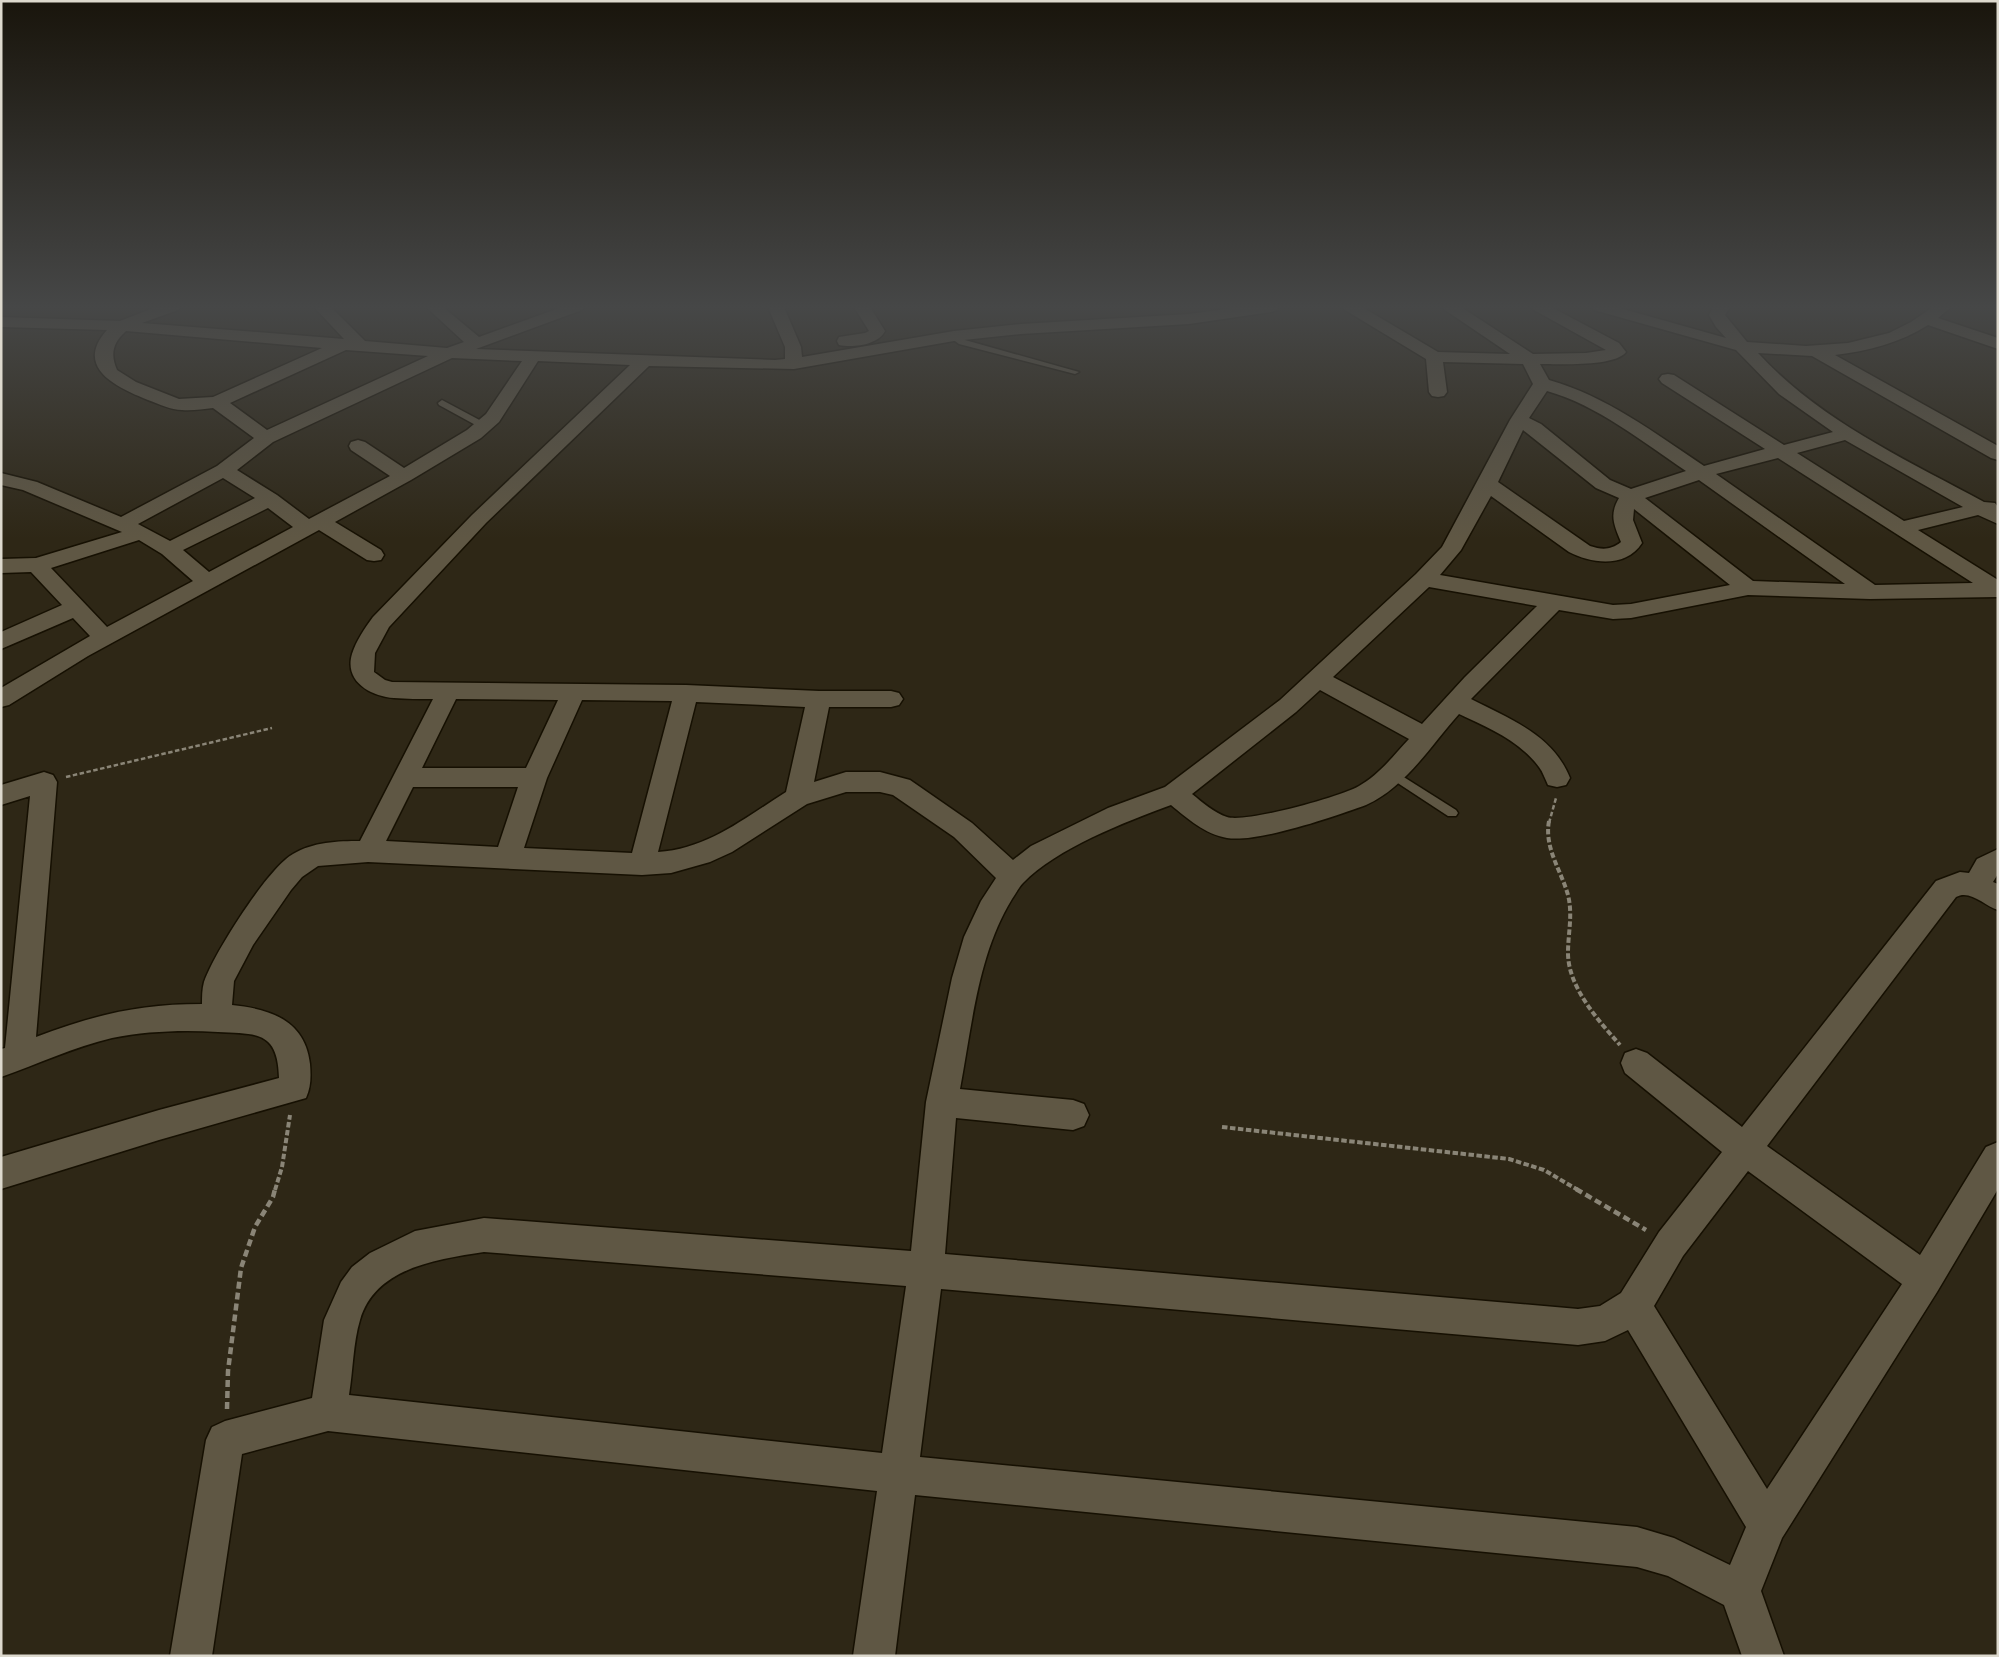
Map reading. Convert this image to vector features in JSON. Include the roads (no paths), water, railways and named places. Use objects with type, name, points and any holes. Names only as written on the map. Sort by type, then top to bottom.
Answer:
[{"type":"street","points":[[129,384],[180,405],[217,402],[259,384]]},
{"type":"street","points":[[1,566],[37,565],[132,529],[224,470],[266,438],[383,384]]},
{"type":"street","points":[[1,699],[105,638],[404,476],[484,426],[492,418],[514,384]]},
{"type":"street","points":[[620,384],[479,519],[381,622],[363,654],[362,666],[369,683],[380,688],[392,690],[448,692],[574,691],[686,693],[819,699],[891,699]]},
{"type":"street","points":[[1437,384],[1438,392]]},
{"type":"street","points":[[874,1656],[926,1270],[942,1102],[967,978],[978,937],[991,909],[1012,876],[1040,853],[1117,815],[1174,794],[1288,706],[1424,579],[1451,550],[1487,484],[1518,420],[1542,384]]},
{"type":"street","points":[[1543,384],[1569,392],[1594,404],[1702,472],[1870,592]]},
{"type":"street","points":[[1676,384],[1998,590]]},
{"type":"street","points":[[1780,384],[1849,433],[1989,507],[1998,518]]},
{"type":"street","points":[[1877,384],[1993,448]]},
{"type":"street","points":[[217,402],[266,438]]},
{"type":"street","points":[[1518,420],[1534,428],[1603,484],[1630,496],[1748,588]]},
{"type":"street","points":[[1487,484],[1576,547],[1599,556],[1606,556],[1628,548],[1632,543],[1621,517],[1622,508],[1630,496],[1702,472],[1849,433]]},
{"type":"street","points":[[358,446],[404,476]]},
{"type":"street","points":[[224,470],[313,525],[374,555]]},
{"type":"street","points":[[1,479],[30,486],[132,529],[169,549],[209,583]]},
{"type":"street","points":[[169,549],[270,499]]},
{"type":"street","points":[[1901,528],[1989,507]]},
{"type":"street","points":[[37,565],[105,638]]},
{"type":"street","points":[[1424,579],[1612,612],[1630,611],[1748,588],[1870,592],[1998,590]]},
{"type":"street","points":[[1174,794],[1205,817],[1227,828],[1243,829],[1352,800],[1369,792],[1391,773],[1456,702],[1554,602]]},
{"type":"street","points":[[1,641],[76,608]]},
{"type":"street","points":[[1318,679],[1424,736]]},
{"type":"street","points":[[508,858],[534,778],[574,691]]},
{"type":"street","points":[[368,851],[448,692]]},
{"type":"street","points":[[642,864],[686,693]]},
{"type":"street","points":[[798,797],[819,699]]},
{"type":"street","points":[[1456,702],[1516,734],[1536,749],[1551,763],[1557,778]]},
{"type":"street","points":[[404,777],[534,778]]},
{"type":"street","points":[[1,795],[44,782],[10,1060],[73,1037],[128,1022],[218,1019],[263,1024],[278,1032],[288,1042],[293,1058],[294,1088],[159,1125],[1,1174]]},
{"type":"street","points":[[218,1019],[216,996],[218,982],[226,963],[286,874],[300,862],[331,852],[368,851],[642,864],[671,862],[700,855],[723,845],[798,797],[846,782],[880,782],[900,787],[963,830],[1012,876]]},
{"type":"street","points":[[328,1412],[342,1320],[353,1294],[364,1279],[382,1265],[415,1248],[444,1240],[484,1235],[926,1270],[1578,1327],[1605,1323],[1634,1306],[1671,1244],[1946,889],[1953,884],[1961,883],[1987,893],[1987,867],[1998,860]]},
{"type":"street","points":[[1636,1063],[1744,1149],[1925,1280]]},
{"type":"street","points":[[942,1102],[1074,1115]]},
{"type":"street","points":[[1763,1656],[1740,1591],[1767,1526],[1925,1280],[1998,1158]]},
{"type":"street","points":[[1634,1306],[1767,1526]]},
{"type":"street","points":[[191,1656],[225,1440],[328,1412],[898,1474],[1637,1547],[1674,1558],[1740,1591]]},
{"type":"lane","points":[[442,403],[484,426]]},
{"type":"lane","points":[[1391,773],[1452,813]]}]
